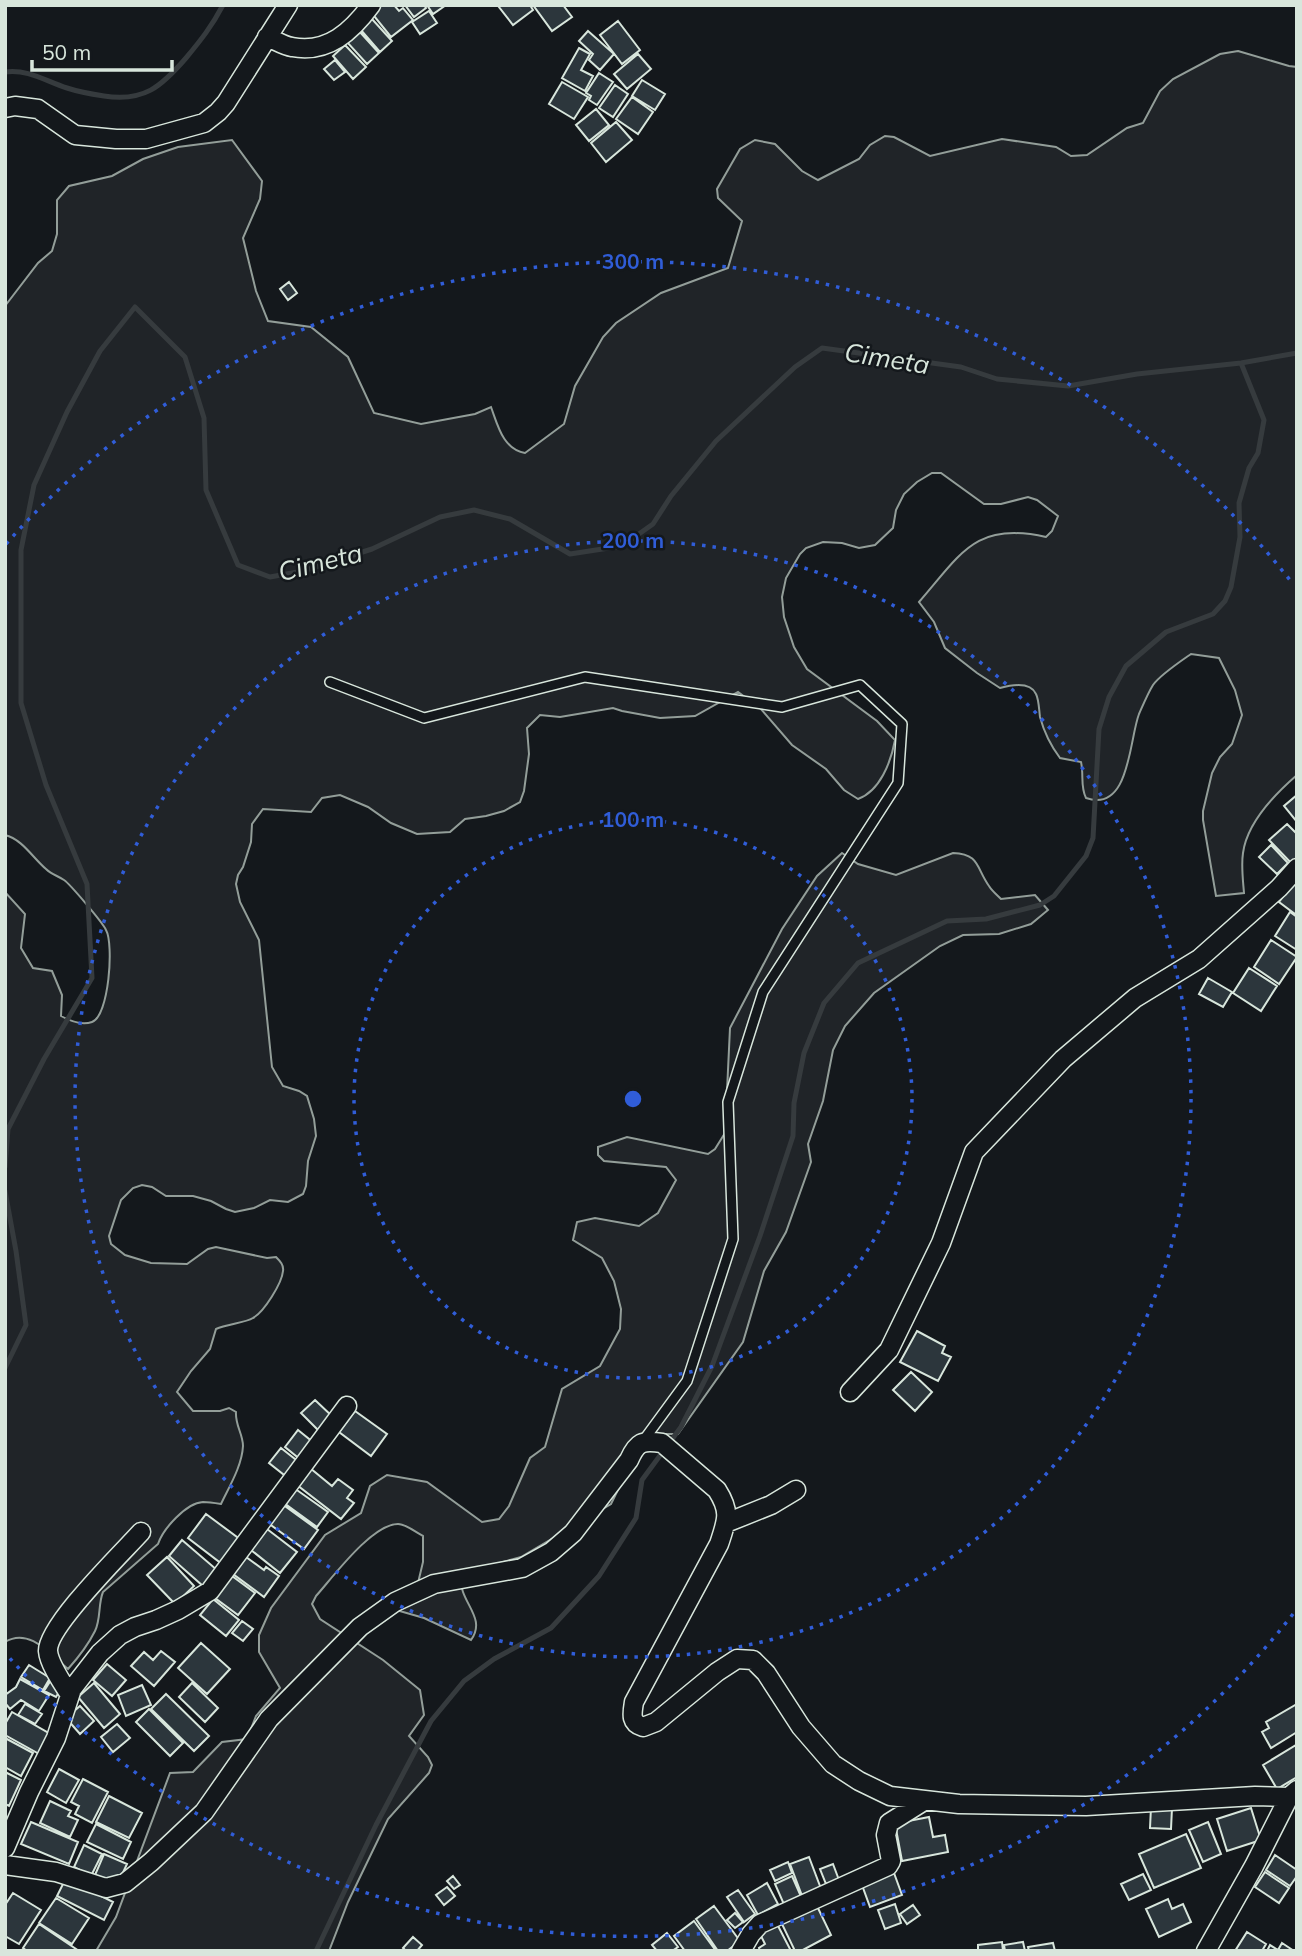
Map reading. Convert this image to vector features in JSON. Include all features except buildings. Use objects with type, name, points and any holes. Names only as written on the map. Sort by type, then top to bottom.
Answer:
[{"type":"street","points":[[5,108],[15,106],[38,109],[75,135],[116,139],[146,139],[204,123],[226,103],[288,5]]},
{"type":"street","points":[[267,37],[291,47],[307,48],[337,40],[371,5]]},
{"type":"street","points":[[850,1392],[889,1350],[941,1243],[974,1152],[1063,1059],[1136,998],[1199,959],[1279,888],[1297,868]]},
{"type":"street","points":[[5,1849],[56,1738],[72,1689],[100,1653],[120,1635],[178,1610],[210,1591],[347,1406]]},
{"type":"street","points":[[5,1865],[56,1872],[106,1888],[125,1883],[204,1812],[269,1720],[360,1627],[395,1602],[434,1584],[522,1568],[551,1552],[573,1533],[629,1460],[634,1449],[642,1442],[662,1443],[717,1490],[727,1515],[719,1544],[634,1702],[633,1720],[636,1725],[643,1727],[656,1722],[737,1659],[753,1660],[766,1673],[801,1727],[833,1764],[890,1796],[959,1804],[1086,1806],[1293,1793]]},
{"type":"street","points":[[726,1523],[771,1505],[796,1490]]},
{"type":"street","points":[[70,1695],[57,1674],[48,1651],[52,1637],[71,1609],[141,1532]]},
{"type":"street","points":[[1206,1951],[1293,1793]]},
{"type":"street","points":[[741,1951],[760,1924],[888,1866],[891,1861],[886,1835],[889,1823],[924,1801]]},
{"type":"lane","points":[[330,682],[424,718],[585,677],[782,707],[860,685],[902,724],[898,783],[764,992],[729,1102],[733,1239],[687,1381],[642,1442]]},
{"type":"shaded area","points":[[1238,51],[1297,67],[1297,775],[1271,800],[1250,831],[1242,858],[1244,893],[1216,896],[1203,820],[1212,773],[1220,757],[1232,744],[1242,715],[1235,690],[1219,658],[1191,654],[1156,681],[1139,714],[1119,785],[1111,795],[1100,800],[1086,798],[1081,762],[1060,758],[1048,739],[1040,717],[1038,699],[1033,690],[1020,685],[1000,688],[977,673],[945,648],[934,622],[919,602],[959,556],[972,546],[986,538],[1002,534],[1022,533],[1046,537],[1052,531],[1058,516],[1037,500],[1028,497],[1001,504],[984,504],[941,473],[932,473],[904,494],[896,510],[893,528],[875,545],[859,548],[842,543],[823,542],[806,548],[786,578],[782,597],[784,617],[794,647],[807,669],[877,721],[895,740],[891,757],[878,783],[873,790],[858,799],[844,790],[826,769],[792,745],[761,709],[738,692],[695,716],[660,718],[613,708],[560,717],[540,715],[527,728],[529,754],[520,802],[504,811],[465,819],[450,832],[417,834],[340,795],[322,798],[311,812],[263,809],[252,824],[251,842],[236,884],[240,902],[259,940],[272,1067],[283,1086],[307,1096],[314,1119],[316,1136],[308,1161],[306,1186],[303,1194],[288,1202],[270,1200],[254,1208],[235,1212],[193,1196],[166,1196],[152,1187],[142,1185],[133,1188],[121,1200],[109,1236],[111,1244],[125,1255],[151,1263],[187,1264],[208,1249],[216,1247],[267,1258],[276,1257],[281,1263],[283,1271],[279,1283],[262,1310],[250,1320],[216,1329],[210,1349],[177,1392],[193,1411],[220,1411],[229,1408],[236,1412],[243,1442],[240,1461],[221,1504],[196,1503],[183,1512],[170,1524],[158,1544],[103,1592],[95,1631],[68,1669],[31,1640],[14,1638],[5,1642],[5,892],[25,914],[21,948],[33,968],[52,971],[62,995],[61,1016],[84,1023],[92,1022],[98,1017],[106,994],[110,964],[106,930],[93,912],[64,880],[48,871],[17,840],[5,835],[5,306],[38,263],[52,251],[57,234],[57,200],[69,186],[112,176],[143,159],[178,147],[232,140],[262,181],[260,199],[243,238],[256,291],[268,321],[311,327],[348,357],[374,413],[421,424],[475,414],[491,407],[506,442],[525,453],[564,424],[575,386],[603,337],[616,323],[661,293],[728,268],[742,221],[718,198],[717,189],[740,149],[755,140],[775,144],[802,171],[818,180],[859,159],[870,145],[885,136],[894,137],[930,156],[1002,139],[1056,147],[1071,156],[1087,155],[1127,128],[1143,123],[1160,91],[1173,79],[1220,54]]},
{"type":"shaded area","points":[[842,853],[858,864],[896,875],[953,853],[962,854],[973,859],[990,888],[1001,899],[1035,895],[1048,910],[1031,924],[999,934],[963,935],[940,946],[874,993],[845,1026],[833,1050],[823,1101],[808,1144],[811,1162],[786,1232],[764,1271],[743,1342],[678,1434],[652,1434],[640,1445],[611,1504],[521,1557],[460,1574],[463,1592],[476,1621],[471,1640],[424,1618],[396,1610],[418,1583],[423,1562],[423,1536],[401,1524],[388,1526],[365,1542],[316,1596],[312,1604],[320,1619],[383,1660],[420,1690],[424,1715],[409,1736],[432,1765],[429,1773],[388,1819],[348,1902],[329,1951],[96,1951],[116,1917],[170,1773],[193,1772],[222,1742],[247,1739],[256,1716],[280,1688],[259,1652],[259,1635],[271,1608],[325,1535],[361,1513],[370,1486],[387,1475],[427,1482],[482,1522],[499,1519],[509,1506],[530,1458],[545,1447],[562,1389],[600,1366],[620,1329],[621,1309],[614,1281],[602,1258],[573,1240],[577,1222],[595,1218],[639,1226],[658,1213],[676,1180],[666,1167],[604,1161],[598,1155],[598,1147],[627,1137],[708,1154],[715,1149],[725,1133],[730,1028],[782,929],[817,876]]},
{"type":"waterway","points":[[5,72],[29,74],[81,92],[118,97],[141,94],[160,84],[177,68],[206,33],[223,5]]},
{"type":"waterway","name":"Cimeta","points":[[5,1167],[8,1129],[44,1059],[92,978],[87,884],[46,785],[21,703],[21,550],[34,485],[67,412],[100,351],[135,307],[185,357],[204,418],[206,490],[238,565],[270,577],[303,571],[372,549],[440,517],[474,510],[510,519],[570,554],[622,546],[653,524],[671,496],[716,441],[795,367],[822,348],[961,367],[997,379],[1068,386],[1297,353]]},
{"type":"waterway","points":[[316,1951],[376,1825],[431,1721],[464,1681],[494,1659],[551,1628],[599,1576],[636,1518],[642,1480],[681,1427],[712,1366],[760,1236],[793,1136],[794,1103],[804,1053],[824,1003],[858,963],[947,921],[986,919],[1040,905],[1054,896],[1086,856],[1093,838],[1099,729],[1109,697],[1126,666],[1166,632],[1213,614],[1225,601],[1231,587],[1240,537],[1239,503],[1249,468],[1258,453],[1264,420],[1241,363]]},
{"type":"waterway","name":"Cimeta","points":[[5,1191],[26,1325],[5,1368]]}]
